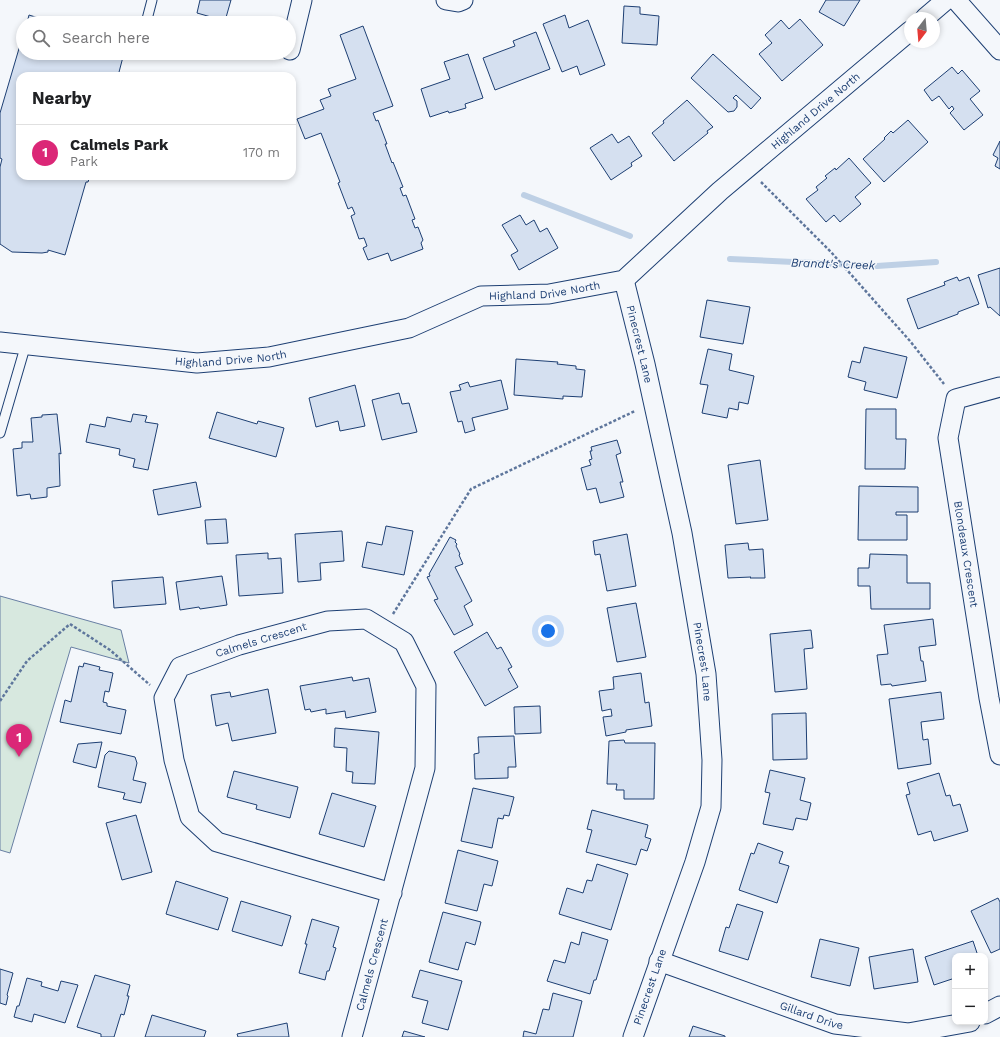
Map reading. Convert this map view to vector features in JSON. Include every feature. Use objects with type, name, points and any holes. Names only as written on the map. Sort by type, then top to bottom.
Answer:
[{"type":"street","points":[[296,23],[302,0]]},
{"type":"street","points":[[446,0],[458,2],[463,0]]},
{"type":"street","points":[[932,12],[946,0]]},
{"type":"street","points":[[956,0],[1000,50]]},
{"type":"street","name":"Highland Drive North","points":[[0,342],[197,363],[269,357],[409,328],[481,296],[549,294],[624,280],[720,191],[748,169],[904,36]]},
{"type":"street","name":"Pinecrest Lane","points":[[624,280],[645,364],[682,533],[706,674],[712,760],[711,807],[695,862],[633,1037]]},
{"type":"street","points":[[956,399],[1000,387]]},
{"type":"street","name":"Blondeaux Crescent","points":[[956,399],[948,438],[988,690],[1000,755]]},
{"type":"street","name":"Calmels Crescent","points":[[164,698],[180,667],[239,645],[328,621],[366,619],[404,642],[426,686],[425,768],[352,1037]]},
{"type":"street","points":[[164,698],[174,760],[190,817],[217,842],[392,893]]},
{"type":"street","name":"Gillard Drive","points":[[659,962],[835,1024],[908,1033],[953,1025]]},
{"type":"street","points":[[988,1012],[1000,1006]]},
{"type":"lane","points":[[148,16],[152,0]]},
{"type":"lane","points":[[0,433],[26,344]]},
{"type":"path","points":[[748,169],[831,252],[910,341],[956,399]]},
{"type":"path","points":[[384,630],[471,489],[653,402]]},
{"type":"path","points":[[0,701],[27,661],[70,624],[110,650],[164,698]]},
{"type":"shaded area","points":[[0,596],[121,630],[129,663],[71,647],[10,853],[0,850]]},
{"type":"building","points":[[200,0],[231,0],[226,16],[208,16],[197,13]]},
{"type":"building","points":[[826,0],[860,0],[844,26],[819,12]]},
{"type":"building","points":[[624,6],[640,7],[640,14],[659,16],[657,45],[622,43]]},
{"type":"building","points":[[565,15],[569,28],[588,20],[605,65],[580,75],[577,66],[562,72],[543,24]]},
{"type":"building","points":[[800,19],[823,45],[782,81],[759,54],[772,43],[765,35],[781,20],[789,29]]},
{"type":"building","points":[[363,26],[393,106],[373,113],[376,121],[378,120],[392,163],[393,162],[403,187],[400,188],[403,196],[406,195],[415,219],[412,220],[415,228],[418,227],[423,240],[421,243],[423,249],[391,261],[388,253],[368,260],[363,248],[367,246],[364,238],[359,239],[351,216],[355,214],[352,207],[348,209],[338,183],[340,182],[321,133],[305,139],[297,119],[324,109],[320,100],[331,96],[328,89],[356,79],[340,35]]},
{"type":"building","points":[[536,32],[550,69],[495,90],[483,58],[515,46],[513,41]]},
{"type":"building","points":[[468,54],[483,98],[465,104],[466,108],[449,113],[448,111],[430,117],[421,89],[450,79],[444,62]]},
{"type":"building","points":[[713,54],[761,98],[751,109],[736,95],[733,98],[737,101],[737,107],[734,111],[728,112],[691,78]]},
{"type":"building","points":[[16,59],[16,60],[122,60],[119,72],[16,72],[16,180],[89,180],[86,182],[65,255],[48,250],[48,252],[42,253],[12,252],[0,244],[0,167],[2,159],[0,158],[0,113]]},
{"type":"building","points":[[952,67],[958,74],[962,70],[980,91],[970,99],[983,115],[964,130],[950,113],[954,109],[952,106],[949,109],[939,96],[932,101],[924,90]]},
{"type":"building","points":[[687,100],[713,127],[707,131],[708,133],[674,161],[652,133]]},
{"type":"building","points":[[908,120],[928,142],[884,182],[863,159],[885,139],[884,138],[891,131],[893,133]]},
{"type":"building","points":[[612,134],[618,143],[629,136],[642,156],[631,163],[632,166],[611,180],[590,148]]},
{"type":"building","points":[[1000,141],[1000,169],[995,166],[998,158],[993,155]]},
{"type":"building","points":[[849,158],[871,183],[855,197],[861,204],[840,222],[834,215],[826,222],[806,199],[818,190],[816,187],[827,178],[825,176],[835,168],[836,170]]},
{"type":"building","points":[[520,215],[526,225],[534,220],[540,232],[547,228],[558,248],[519,270],[511,255],[518,251],[502,225]]},
{"type":"building","points":[[1000,268],[1000,316],[990,307],[988,308],[978,275]]},
{"type":"building","points":[[957,277],[959,281],[969,277],[979,304],[958,312],[958,314],[918,329],[907,299],[945,285],[944,282]]},
{"type":"building","points":[[707,300],[750,307],[743,344],[700,337]]},
{"type":"building","points":[[864,347],[907,357],[897,398],[864,390],[866,382],[848,377],[852,361],[860,363]]},
{"type":"building","points":[[708,349],[732,354],[729,370],[754,376],[748,404],[739,402],[738,410],[729,408],[727,418],[702,413],[708,385],[700,384]]},
{"type":"building","points":[[516,359],[558,362],[557,364],[576,366],[576,369],[585,370],[582,397],[563,396],[563,399],[514,395]]},
{"type":"building","points":[[501,380],[508,409],[472,418],[475,430],[465,433],[462,421],[458,422],[450,392],[461,390],[459,385],[468,382],[470,387]]},
{"type":"building","points":[[355,385],[365,426],[340,431],[338,421],[316,427],[309,398]]},
{"type":"building","points":[[399,393],[402,404],[409,403],[417,432],[382,440],[372,400]]},
{"type":"building","points":[[866,409],[896,409],[896,439],[906,439],[905,469],[865,469]]},
{"type":"building","points":[[217,412],[257,424],[258,421],[284,428],[276,457],[209,438]]},
{"type":"building","points":[[57,414],[61,454],[59,453],[60,486],[47,488],[47,497],[31,499],[30,494],[17,496],[13,449],[22,448],[22,442],[33,442],[31,418],[42,417],[42,415]]},
{"type":"building","points":[[133,414],[147,416],[145,422],[158,424],[148,470],[133,467],[135,459],[119,455],[120,449],[86,442],[90,424],[105,427],[107,417],[131,422]]},
{"type":"building","points":[[617,440],[621,453],[616,455],[623,482],[620,482],[624,497],[600,503],[596,488],[587,490],[581,468],[591,465],[589,460],[592,459],[590,451],[592,451],[591,447]]},
{"type":"building","points":[[760,460],[768,520],[736,524],[728,465]]},
{"type":"building","points":[[196,482],[201,507],[158,515],[153,490]]},
{"type":"building","points":[[859,486],[918,487],[918,512],[896,512],[896,515],[907,515],[907,540],[858,540]]},
{"type":"building","points":[[226,519],[228,543],[207,544],[205,520]]},
{"type":"building","points":[[386,526],[413,531],[404,575],[362,567],[367,542],[382,545]]},
{"type":"building","points":[[342,531],[344,561],[320,563],[321,580],[298,582],[295,534]]},
{"type":"building","points":[[627,534],[636,586],[607,591],[600,554],[595,555],[593,541]]},
{"type":"building","points":[[450,537],[456,540],[456,546],[463,564],[455,567],[472,601],[464,606],[473,625],[454,635],[434,600],[438,599],[427,577],[430,576],[429,574]]},
{"type":"building","points":[[748,543],[749,550],[763,549],[765,578],[728,578],[725,545]]},
{"type":"building","points":[[268,553],[268,559],[281,558],[283,593],[239,596],[236,555]]},
{"type":"building","points":[[870,554],[907,555],[907,583],[930,583],[930,609],[871,609],[870,586],[858,586],[858,568],[869,568]]},
{"type":"building","points":[[222,576],[227,605],[180,610],[176,582]]},
{"type":"building","points":[[163,577],[166,604],[114,608],[112,581]]},
{"type":"building","points":[[636,603],[646,657],[617,662],[607,608]]},
{"type":"building","points":[[933,619],[936,645],[919,647],[926,681],[892,686],[891,684],[881,685],[877,655],[888,654],[884,625]]},
{"type":"building","points":[[811,630],[813,648],[804,649],[807,689],[775,692],[770,634]]},
{"type":"building","points":[[487,632],[497,649],[501,647],[512,667],[508,669],[518,687],[485,706],[454,652]]},
{"type":"building","points":[[84,663],[100,667],[99,670],[113,673],[109,692],[105,691],[103,702],[107,703],[107,706],[126,710],[121,734],[60,722],[65,700],[71,702],[79,666],[83,667]]},
{"type":"building","points":[[641,673],[645,703],[649,702],[652,726],[626,730],[626,732],[606,736],[603,717],[612,716],[611,709],[602,711],[599,691],[614,689],[613,677]]},
{"type":"building","points":[[352,677],[353,681],[369,678],[376,712],[346,718],[345,711],[326,714],[326,709],[311,712],[310,709],[305,710],[300,686]]},
{"type":"building","points":[[268,689],[276,733],[232,741],[228,723],[216,726],[211,695],[230,692],[231,697]]},
{"type":"building","points":[[941,692],[944,719],[921,722],[923,740],[928,739],[931,764],[898,769],[889,699]]},
{"type":"building","points":[[540,706],[541,733],[515,734],[514,707]]},
{"type":"building","points":[[806,713],[807,759],[773,760],[772,714]]},
{"type":"building","points":[[335,728],[379,732],[375,784],[352,783],[353,772],[346,771],[347,748],[334,747]]},
{"type":"building","points":[[514,736],[516,767],[508,767],[508,778],[475,779],[474,754],[479,753],[478,737]]},
{"type":"building","points":[[624,740],[625,743],[655,743],[654,799],[624,799],[624,790],[616,790],[617,784],[607,784],[609,741]]},
{"type":"building","points":[[102,742],[96,768],[73,762],[78,744]]},
{"type":"building","points":[[109,751],[135,757],[137,763],[133,780],[146,783],[141,803],[123,799],[125,793],[98,787],[105,755]]},
{"type":"building","points":[[770,770],[805,778],[800,800],[811,803],[807,820],[796,818],[793,830],[763,824],[770,793],[765,792]]},
{"type":"building","points":[[234,771],[298,787],[290,818],[256,809],[257,805],[227,797]]},
{"type":"building","points":[[939,773],[946,796],[950,795],[953,806],[960,804],[968,831],[934,841],[931,831],[918,835],[906,795],[910,794],[907,783]]},
{"type":"building","points":[[473,788],[514,797],[509,816],[504,815],[503,819],[498,818],[492,848],[461,841]]},
{"type":"building","points":[[332,793],[376,806],[364,847],[319,834]]},
{"type":"building","points":[[592,810],[648,825],[645,837],[651,839],[647,851],[641,849],[636,865],[586,852],[592,830],[587,829]]},
{"type":"building","points":[[136,815],[152,872],[122,880],[106,823]]},
{"type":"building","points":[[758,843],[783,852],[779,863],[789,866],[777,903],[739,890],[751,853],[754,854]]},
{"type":"building","points":[[458,850],[498,861],[492,886],[484,884],[477,911],[445,903]]},
{"type":"building","points":[[597,864],[628,874],[611,930],[559,914],[567,888],[583,893],[587,880],[592,881]]},
{"type":"building","points":[[176,881],[228,898],[218,930],[166,914]]},
{"type":"building","points":[[998,898],[1000,902],[1000,949],[991,953],[971,911]]},
{"type":"building","points":[[241,901],[291,916],[282,946],[232,931]]},
{"type":"building","points":[[737,904],[763,912],[748,960],[719,951],[726,927],[729,928]]},
{"type":"building","points":[[443,912],[481,922],[475,945],[466,942],[458,970],[429,962]]},
{"type":"building","points":[[312,919],[339,927],[333,947],[336,948],[325,980],[299,973]]},
{"type":"building","points":[[582,932],[608,940],[596,980],[594,980],[590,994],[547,981],[554,960],[565,963],[571,942],[579,945]]},
{"type":"building","points":[[820,939],[859,948],[850,986],[811,977]]},
{"type":"building","points":[[973,941],[977,953],[952,953],[952,979],[934,985],[925,957]]},
{"type":"building","points":[[913,949],[918,982],[874,989],[869,957]]},
{"type":"building","points":[[0,969],[13,973],[6,1005],[0,1003]]},
{"type":"building","points":[[420,970],[462,981],[448,1030],[422,1023],[428,1001],[412,997]]},
{"type":"building","points":[[95,975],[130,985],[124,1015],[121,1014],[114,1037],[101,1037],[101,1034],[77,1027]]},
{"type":"building","points":[[27,978],[42,982],[41,986],[58,991],[61,981],[78,985],[65,1023],[34,1014],[32,1022],[14,1017],[17,1006],[19,1006]]},
{"type":"building","points":[[553,993],[582,1001],[573,1037],[523,1037],[524,1031],[536,1034],[543,1009],[549,1010]]},
{"type":"building","points":[[152,1015],[206,1031],[204,1037],[145,1037]]},
{"type":"building","points":[[287,1023],[289,1037],[238,1037],[237,1034]]},
{"type":"building","points":[[693,1026],[725,1036],[725,1037],[689,1037]]},
{"type":"building","points":[[404,1031],[425,1037],[402,1037]]},
{"type":"waterway","name":"Brandt's Creek","points":[[524,195],[630,236]]},
{"type":"waterway","name":"Brandt's Creek","points":[[730,259],[877,266],[936,262]]},
{"type":"place","name":"Calmels Park","points":[[19,757]]}]
